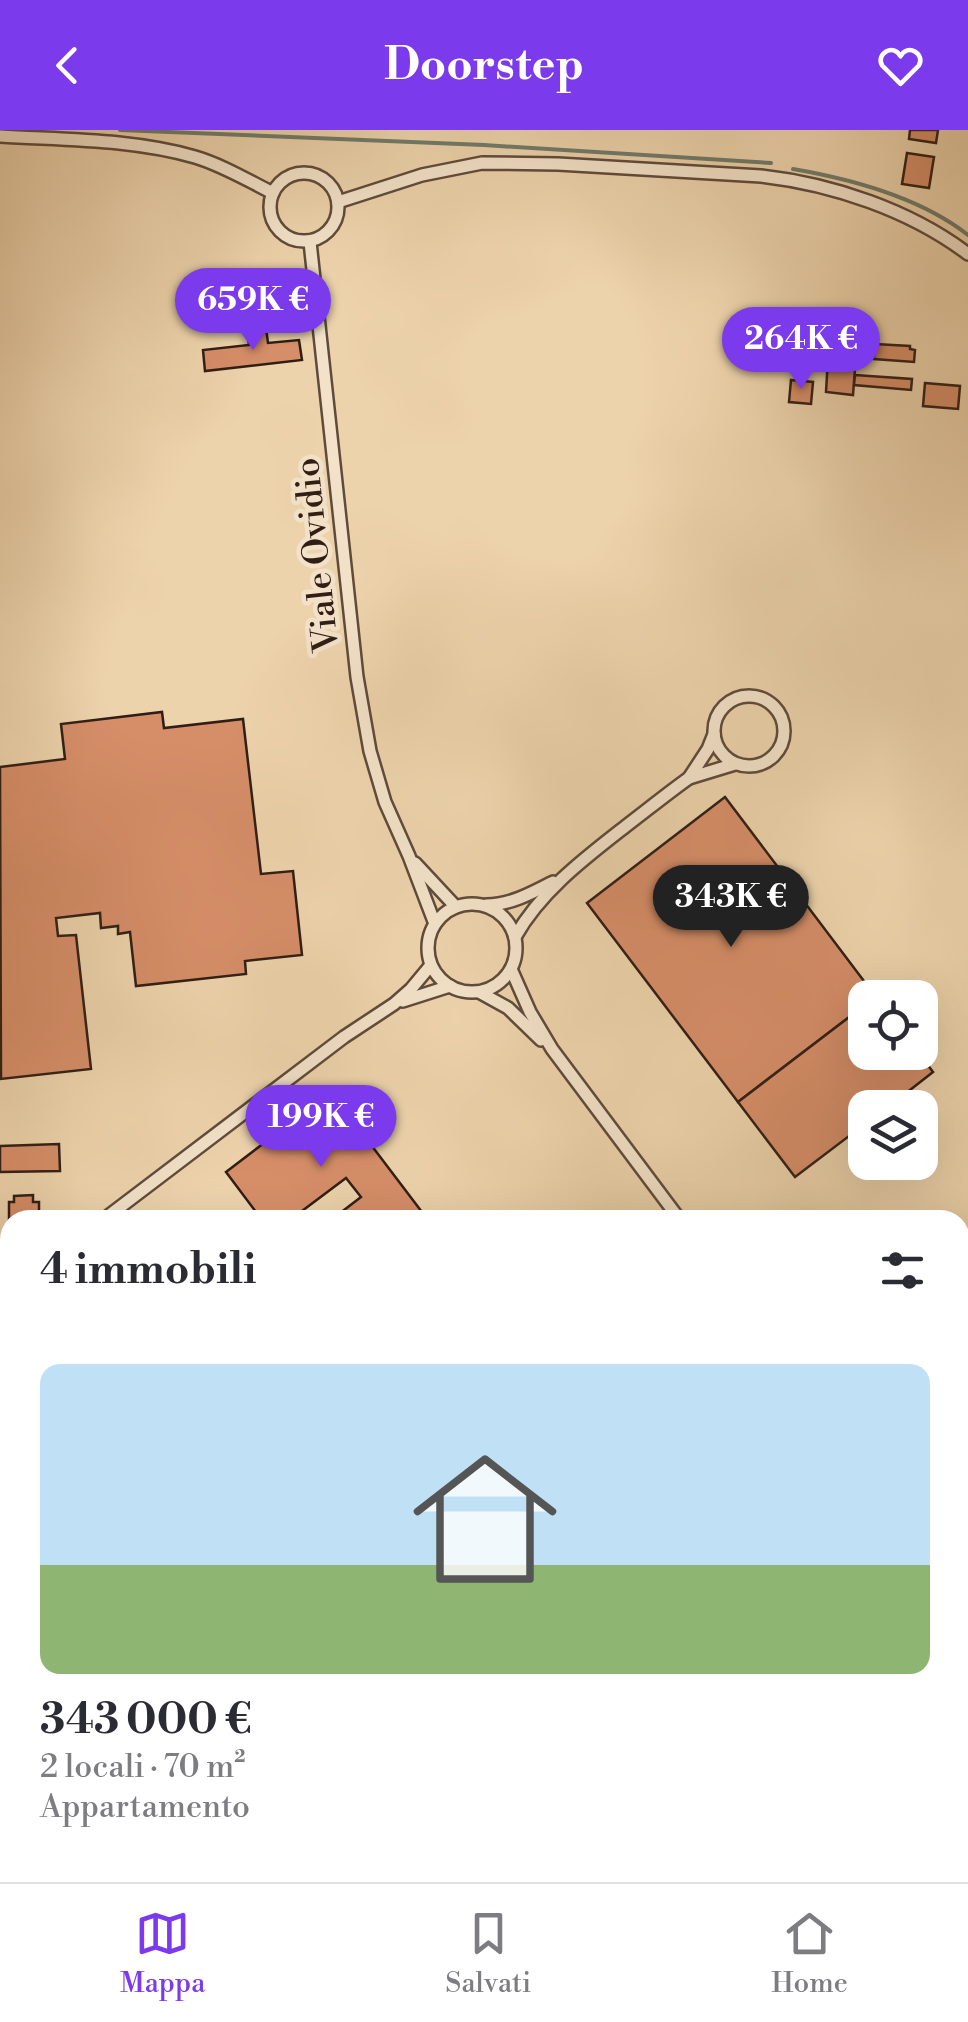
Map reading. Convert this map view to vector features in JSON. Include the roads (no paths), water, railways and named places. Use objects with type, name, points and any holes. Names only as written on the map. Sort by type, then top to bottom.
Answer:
[{"type":"street","points":[[0,136],[124,144],[172,152],[218,165],[273,193]]},
{"type":"street","points":[[338,202],[409,179],[482,163],[761,176],[858,198],[931,229],[968,254]]},
{"type":"street","points":[[309,173],[328,183],[338,202],[338,213],[329,232],[310,242],[280,233],[270,203],[279,184],[288,177],[309,173]]},
{"type":"street","name":"Viale Ovidio","points":[[310,242],[357,677],[378,782],[434,924]]},
{"type":"street","points":[[690,778],[735,764],[758,765],[772,758],[784,735],[784,726],[777,709],[763,698],[736,698],[722,708],[714,725],[720,752],[735,764]]},
{"type":"street","points":[[514,937],[540,900],[566,876],[690,778],[714,734]]},
{"type":"street","name":"Viale Ovidio","points":[[409,856],[456,906]]},
{"type":"street","points":[[484,906],[504,917],[514,937],[515,958],[503,980],[492,988],[464,992],[438,977],[431,964],[429,937],[434,924],[456,906],[499,905],[532,894],[566,876]]},
{"type":"street","points":[[117,1210],[394,1004],[431,964]]},
{"type":"street","points":[[511,968],[552,1050],[672,1210]]},
{"type":"street","points":[[394,1004],[450,986]]},
{"type":"street","points":[[479,992],[508,1008],[552,1050]]},
{"type":"waterway","points":[[120,130],[484,145],[771,163]]},
{"type":"waterway","points":[[793,169],[838,178],[907,200],[968,235]]}]
